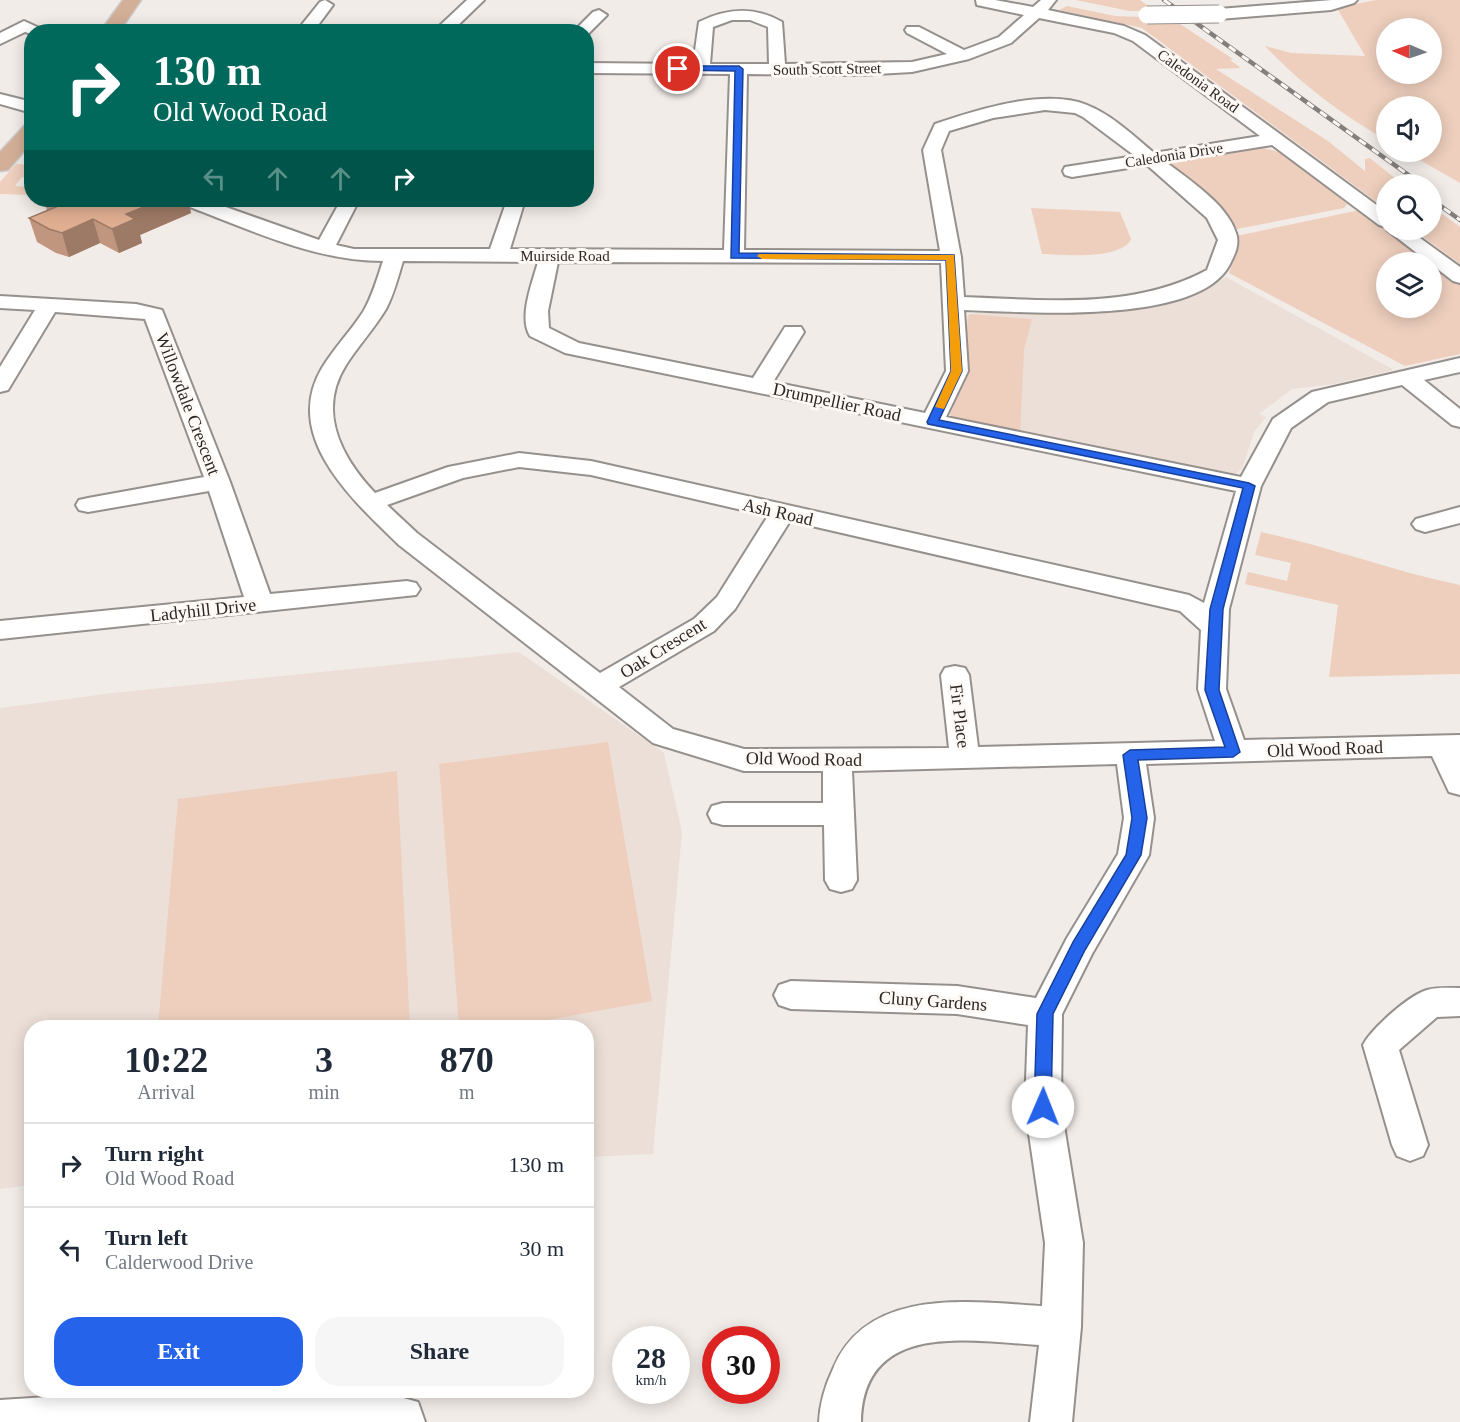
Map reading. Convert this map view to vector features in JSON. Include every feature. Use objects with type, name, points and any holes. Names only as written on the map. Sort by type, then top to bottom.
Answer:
[{"type":"main road","points":[[115,24],[132,0]]},
{"type":"main road","points":[[0,165],[24,138]]},
{"type":"street","points":[[450,24],[476,0]]},
{"type":"street","points":[[1043,4],[1121,15],[1147,15],[1219,14],[1298,9],[1349,0]]},
{"type":"street","name":"Caledonia Road","points":[[982,2],[1043,4],[1139,38],[1376,214]]},
{"type":"street","name":"South Scott Street","points":[[594,68],[912,67],[963,56],[1005,40],[1043,4]]},
{"type":"street","points":[[310,24],[325,5]]},
{"type":"street","points":[[589,24],[599,15]]},
{"type":"street","points":[[701,69],[705,25],[721,16],[746,15],[765,17],[776,25],[777,69]]},
{"type":"street","points":[[913,30],[963,56]]},
{"type":"street","points":[[0,39],[24,32]]},
{"type":"street","points":[[734,256],[739,69]]},
{"type":"street","points":[[0,99],[24,106]]},
{"type":"street","points":[[932,422],[957,371],[951,257],[932,150],[940,128],[974,116],[1055,104],[1082,108],[1150,159],[1214,213],[1226,234],[1227,248],[1215,274],[1206,280],[1160,298],[1075,307],[955,303]]},
{"type":"street","name":"Caledonia Drive","points":[[1071,171],[1276,139]]},
{"type":"street","name":"Muirside Road","points":[[208,207],[324,249],[354,255],[951,257]]},
{"type":"street","points":[[324,249],[346,207]]},
{"type":"street","points":[[498,255],[514,207]]},
{"type":"street","points":[[1410,240],[1460,277]]},
{"type":"street","name":"Old Wood Road","points":[[395,255],[376,308],[338,361],[324,387],[320,417],[336,460],[369,503],[408,539],[663,735],[744,760],[837,761],[1451,746]]},
{"type":"street","name":"Drumpellier Road","points":[[549,255],[537,311],[538,331],[573,348],[1249,486]]},
{"type":"street","name":"Willowdale Crescent","points":[[0,302],[136,310],[154,315],[218,482],[260,604]]},
{"type":"street","points":[[0,385],[49,304]]},
{"type":"street","points":[[759,386],[793,332]]},
{"type":"street","points":[[1233,752],[1212,690],[1215,628],[1220,594],[1249,486],[1281,424],[1320,397],[1460,364]]},
{"type":"street","points":[[1406,377],[1460,420]]},
{"type":"street","name":"Ash Road","points":[[369,503],[457,472],[519,460],[591,468],[782,514],[1189,604]]},
{"type":"street","points":[[88,505],[218,482]]},
{"type":"street","name":"Oak Crescent","points":[[598,687],[704,625],[726,603],[782,514]]},
{"type":"street","points":[[1425,524],[1460,515]]},
{"type":"street","name":"Ladyhill Drive","points":[[0,630],[406,589]]},
{"type":"street","points":[[1215,628],[1189,604],[1220,594]]},
{"type":"street","name":"Fir Place","points":[[955,675],[965,757]]},
{"type":"street","points":[[1451,746],[1460,784]]},
{"type":"street","points":[[1051,1422],[1061,1326],[1064,1243],[1043,1107],[1045,1014],[1079,947],[1133,855],[1139,818],[1130,755]]},
{"type":"street","points":[[837,761],[841,880]]},
{"type":"street","points":[[723,814],[840,814]]},
{"type":"street","name":"Cluny Gardens","points":[[810,1003],[957,1000],[1045,1014]]},
{"type":"street","points":[[1410,1145],[1380,1045],[1430,1003],[1460,1002]]},
{"type":"street","points":[[840,1422],[845,1386],[864,1354],[882,1337],[904,1326],[922,1322],[950,1321],[1061,1326]]},
{"type":"street","points":[[0,1421],[324,1401],[403,1417],[404,1422]]},
{"type":"shaded area","points":[[1076,0],[1140,0],[1155,11],[1129,11]]},
{"type":"shaded area","points":[[1376,0],[1460,0],[1460,183],[1423,162],[1442,162],[1442,96],[1376,96],[1376,134],[1322,98],[1265,46],[1291,53],[1365,56],[1337,8]]},
{"type":"shaded area","points":[[1067,6],[1115,16],[1171,18],[1233,59],[1230,60],[1241,68],[1216,69],[1328,141],[1365,171],[1365,159],[1370,158],[1390,174],[1376,174],[1376,202],[1142,28],[1059,10]]},
{"type":"shaded area","points":[[1254,146],[1288,154],[1347,204],[1344,208],[1232,230],[1158,161]]},
{"type":"shaded area","points":[[16,164],[24,165],[24,177],[15,186],[24,187],[24,195],[0,194],[0,182]]},
{"type":"shaded area","points":[[1031,208],[1120,212],[1131,239],[1125,246],[1104,253],[1042,254]]},
{"type":"shaded area","points":[[1360,210],[1376,222],[1376,240],[1400,240],[1417,252],[1376,252],[1376,318],[1442,318],[1442,271],[1460,285],[1460,354],[1405,366],[1229,273],[1238,248],[1236,236]]},
{"type":"shaded area","points":[[1442,214],[1460,227],[1460,264],[1428,240],[1442,240]]},
{"type":"shaded area","points":[[1226,277],[1394,370],[1334,384],[1292,389],[1259,414],[1266,417],[1254,432],[1242,469],[1232,476],[949,421],[951,386],[969,357],[964,321],[969,314],[1001,311],[1104,313],[1138,310],[1199,294]]},
{"type":"shaded area","points":[[969,314],[1032,319],[1024,350],[1020,436],[949,421],[968,350],[965,336]]},
{"type":"shaded area","points":[[1261,532],[1460,585],[1460,674],[1329,677],[1338,605],[1245,584],[1248,572],[1287,581],[1291,563],[1255,555]]},
{"type":"shaded area","points":[[519,652],[664,753],[682,832],[653,1154],[594,1157],[594,1020],[24,1020],[24,1186],[0,1189],[0,708],[112,693]]},
{"type":"shaded area","points":[[608,742],[652,1001],[548,1020],[458,1020],[439,764]]},
{"type":"shaded area","points":[[397,771],[410,1020],[159,1020],[178,799]]},
{"type":"building","points":[[56,207],[144,207],[126,214],[135,219],[112,229],[93,219],[62,233],[29,218]]},
{"type":"railway","points":[[1164,0],[1407,174]]},
{"type":"railway","points":[[1442,207],[1460,220]]},
{"type":"slow traffic","points":[[762,256],[951,257],[957,371],[940,407]]},
{"type":"route","points":[[678,69],[739,69],[734,256],[951,257],[957,371],[932,422],[1249,486],[1216,609],[1212,690],[1233,752],[1130,755],[1139,818],[1133,855],[1079,947],[1045,1014],[1043,1107]]}]
